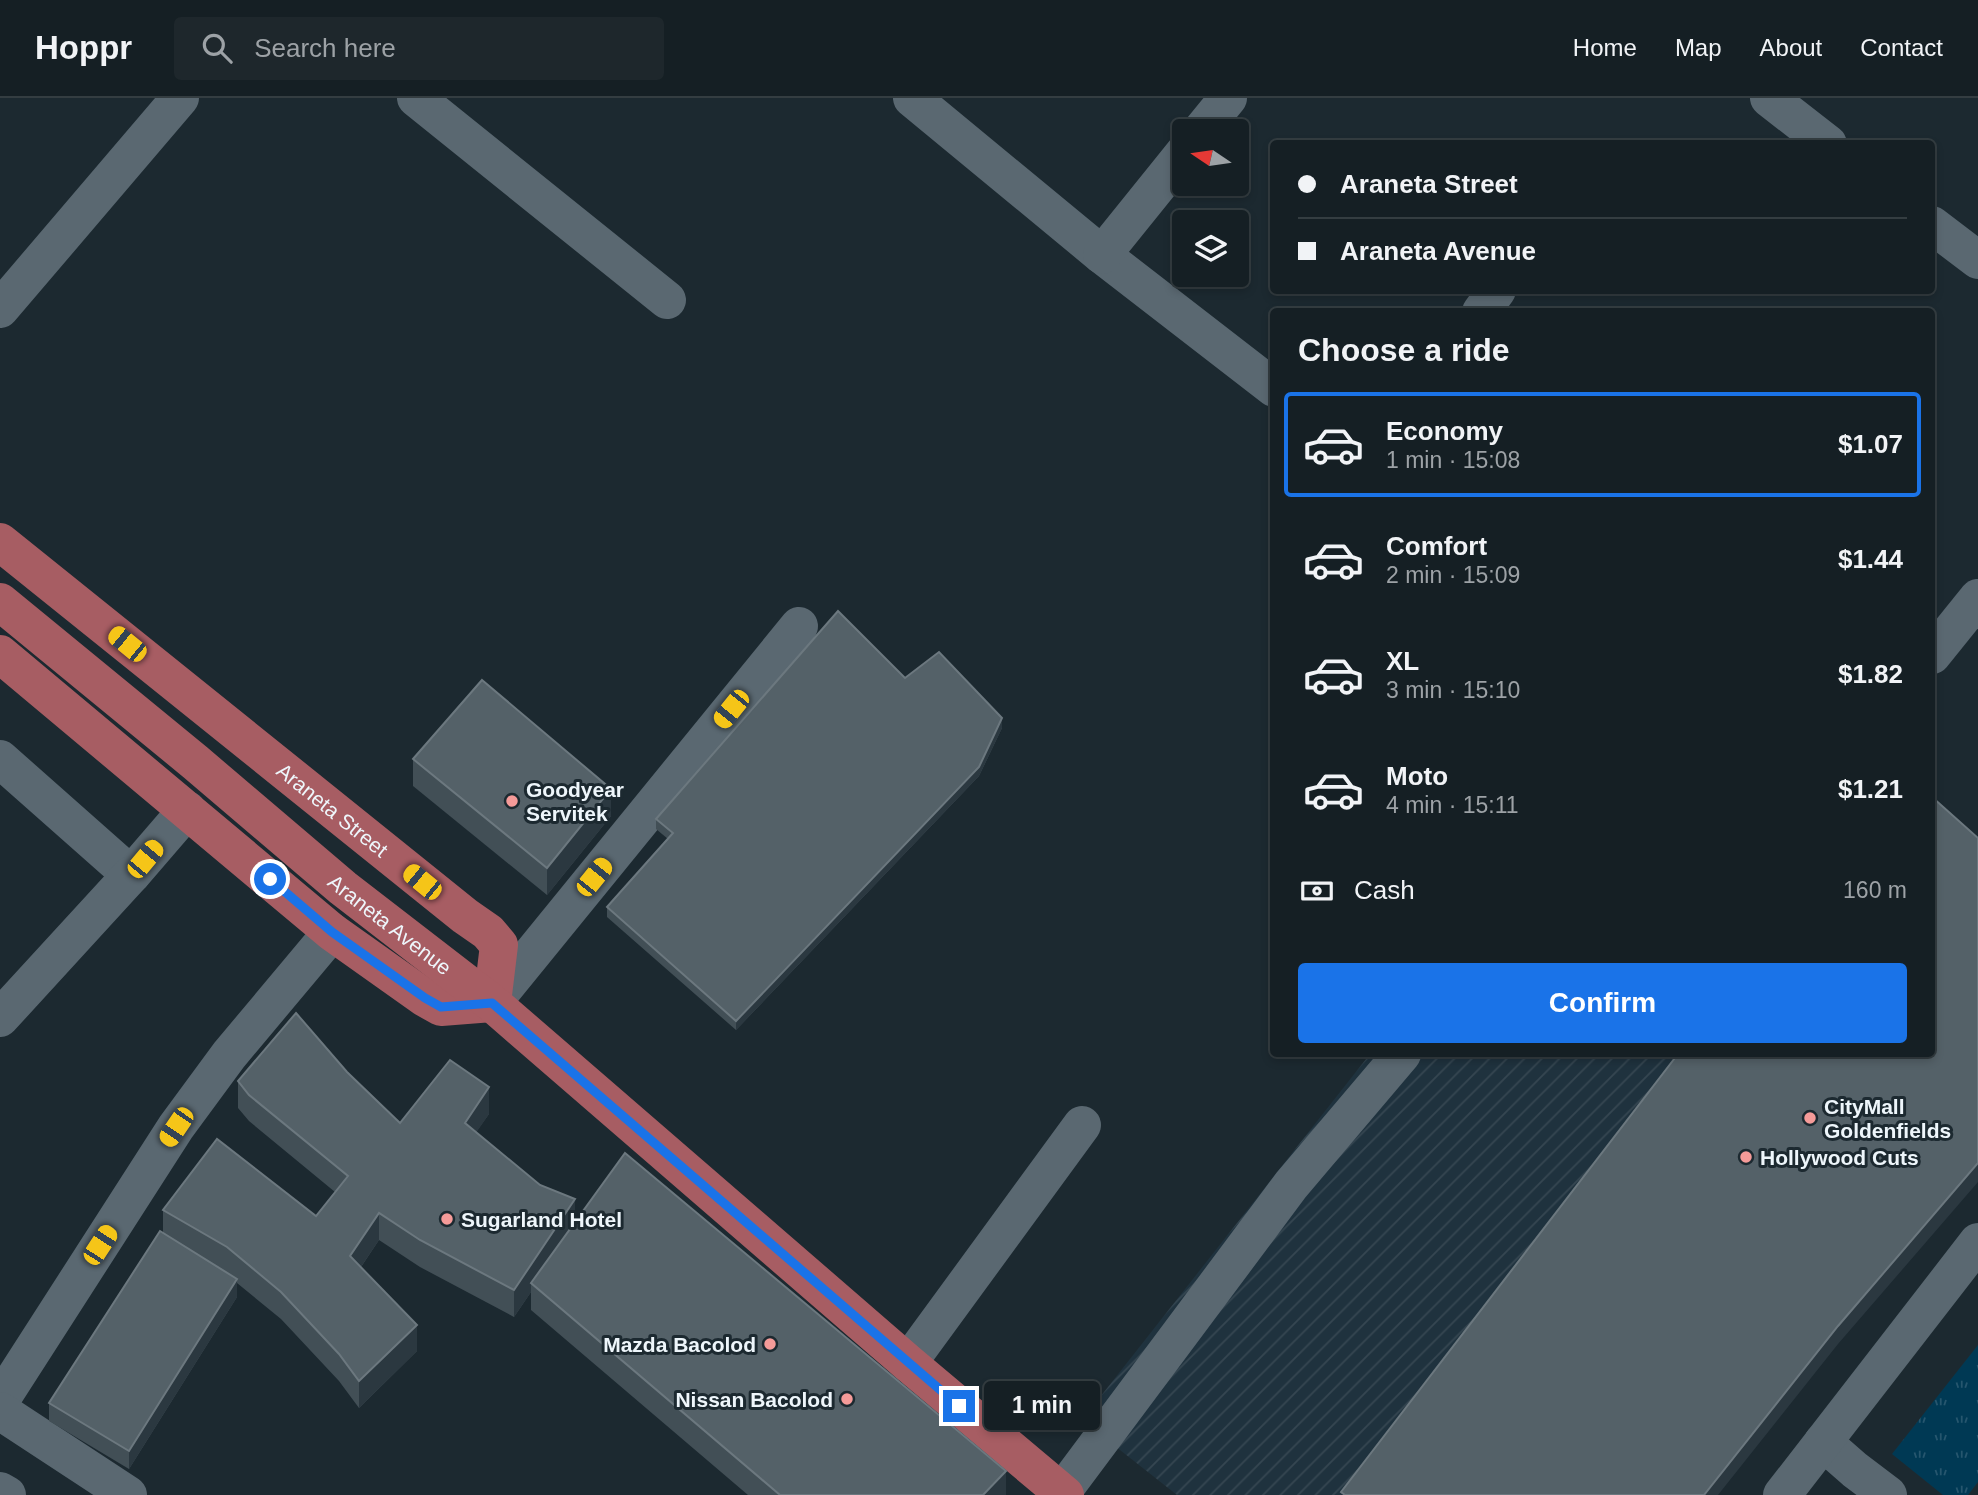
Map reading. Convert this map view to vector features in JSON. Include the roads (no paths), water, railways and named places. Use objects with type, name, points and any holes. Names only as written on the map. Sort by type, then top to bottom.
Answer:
[{"type":"main road","name":"Araneta Street","points":[[0,542],[488,932],[499,945],[492,1003]]},
{"type":"main road","name":"Araneta Avenue","points":[[0,602],[343,888],[492,1003],[908,1363],[1064,1494]]},
{"type":"main road","points":[[0,654],[332,932],[425,998],[441,1007],[492,1003]]},
{"type":"street","points":[[0,309],[180,98]]},
{"type":"street","points":[[416,98],[667,300]]},
{"type":"street","points":[[912,98],[1102,255],[1270,385]]},
{"type":"street","points":[[1211,119],[1228,98]]},
{"type":"street","points":[[1769,98],[1823,140]]},
{"type":"street","points":[[1102,255],[1172,168]]},
{"type":"street","points":[[1935,227],[1978,260]]},
{"type":"street","points":[[1935,651],[1978,598]]},
{"type":"street","points":[[492,1003],[799,626]]},
{"type":"street","points":[[0,759],[131,876]]},
{"type":"street","points":[[0,1018],[131,876],[187,810]]},
{"type":"street","points":[[0,1401],[176,1127],[229,1055],[332,932]]},
{"type":"street","points":[[1064,1494],[1291,1185],[1399,1057]]},
{"type":"street","points":[[908,1363],[1082,1125]]},
{"type":"street","points":[[1782,1495],[1978,1242]]},
{"type":"street","points":[[0,1411],[128,1495]]},
{"type":"street","points":[[1823,1442],[1888,1495]]},
{"type":"street","points":[[0,1491],[7,1495]]},
{"type":"place","name":"Goodyear Servitek","points":[[512,801]]},
{"type":"place","name":"CityMall Goldenfields","points":[[1810,1118]]},
{"type":"place","name":"Hollywood Cuts","points":[[1746,1157]]},
{"type":"place","name":"Sugarland Hotel","points":[[447,1219]]},
{"type":"place","name":"Mazda Bacolod","points":[[770,1344]]},
{"type":"place","name":"Nissan Bacolod","points":[[847,1399]]}]
